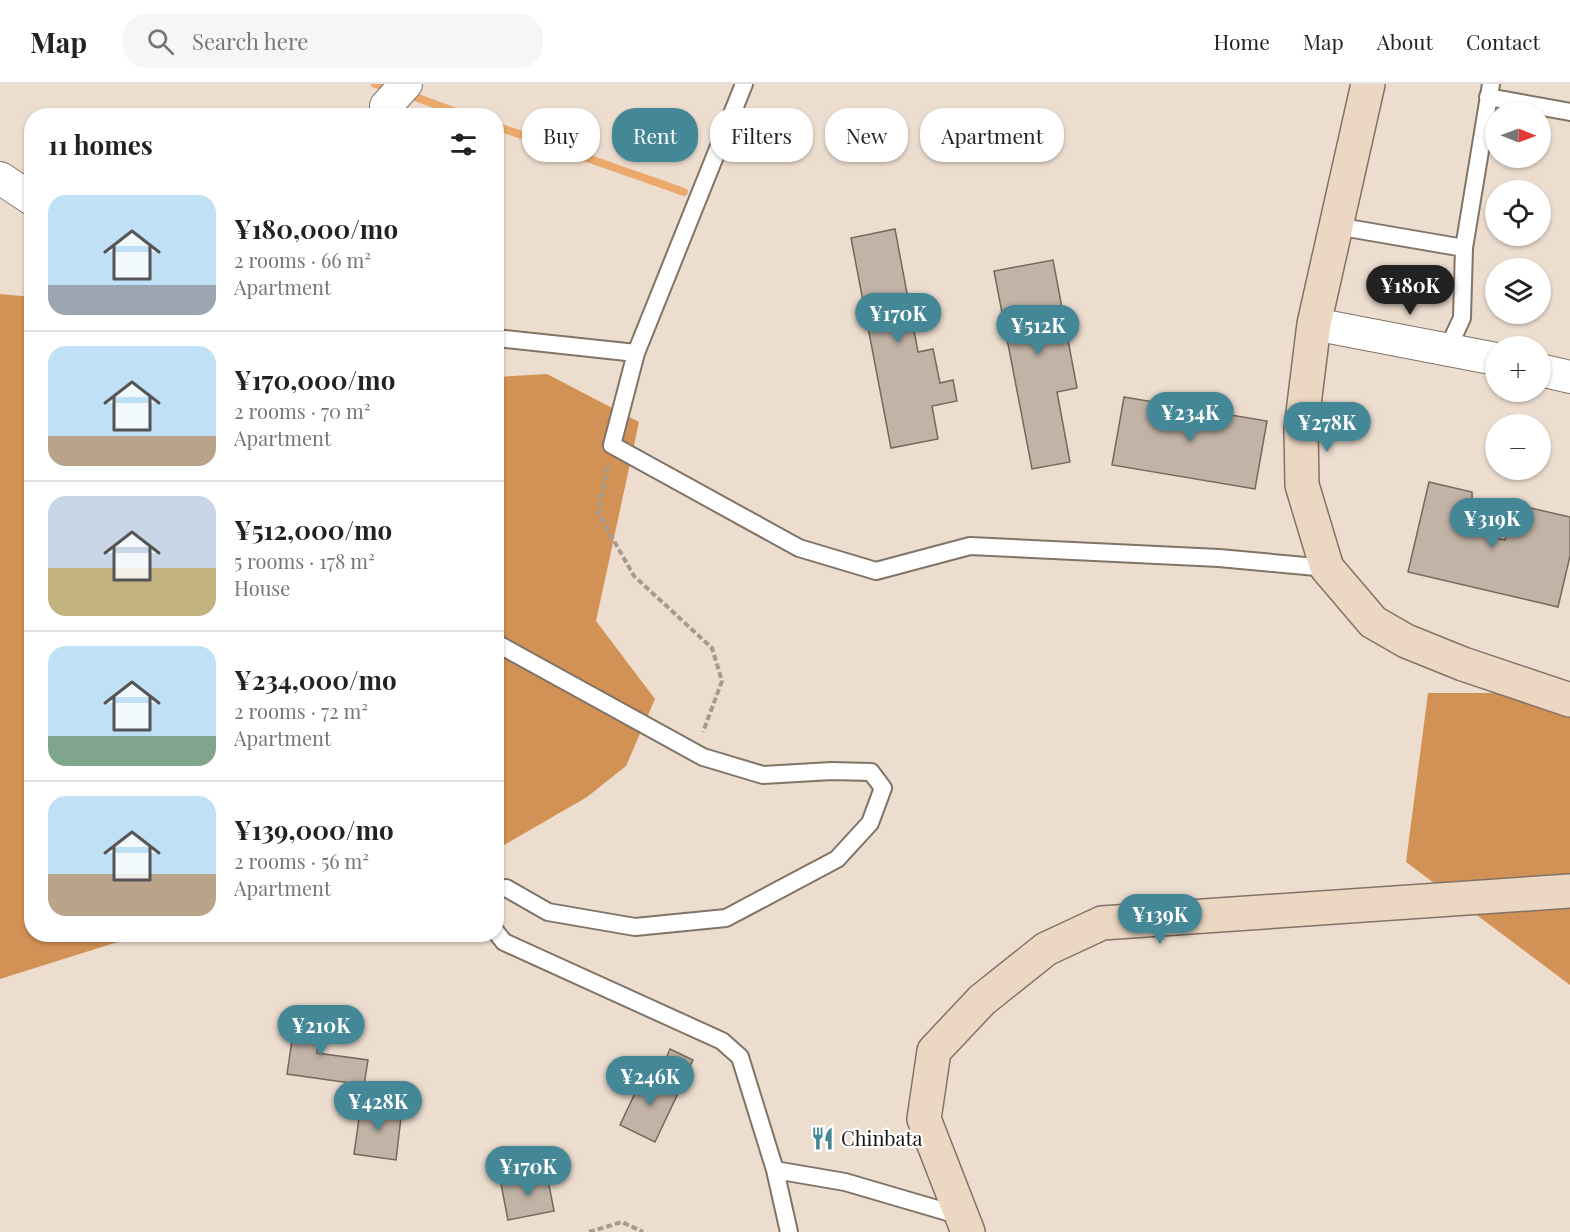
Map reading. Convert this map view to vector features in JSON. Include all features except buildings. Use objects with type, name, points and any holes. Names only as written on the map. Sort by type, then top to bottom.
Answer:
[{"type":"street","points":[[1368,84],[1314,324],[1300,429],[1302,485],[1327,568],[1373,622],[1406,641],[1463,664],[1570,700]]},
{"type":"street","points":[[0,178],[24,194]]},
{"type":"street","points":[[1314,324],[1485,356]]},
{"type":"street","points":[[1551,372],[1570,376]]},
{"type":"street","points":[[964,1224],[924,1119],[934,1051],[982,1000],[1046,949],[1102,923],[1570,891]]},
{"type":"lane","points":[[744,84],[636,353],[612,445],[799,548],[876,571],[970,546],[1207,558],[1327,568]]},
{"type":"lane","points":[[1448,348],[1462,318],[1464,248],[1489,91],[1570,112]]},
{"type":"lane","points":[[1336,226],[1464,248]]},
{"type":"lane","points":[[504,339],[636,353]]},
{"type":"lane","points":[[504,647],[703,757],[763,775],[832,771],[871,772],[883,788],[870,823],[837,860],[726,918],[635,927],[548,912],[504,888]]},
{"type":"lane","points":[[504,942],[722,1041],[740,1057],[775,1170],[789,1232]]},
{"type":"lane","points":[[775,1170],[845,1182],[964,1224]]},
{"type":"path","points":[[612,445],[598,513],[634,576],[712,648],[722,681],[705,732],[669,738]]},
{"type":"path","points":[[589,1232],[622,1222],[643,1232]]},
{"type":"shaded area","points":[[0,294],[24,296],[24,942],[118,942],[0,979]]},
{"type":"shaded area","points":[[547,374],[639,422],[596,621],[655,699],[626,766],[587,797],[504,845],[504,377]]},
{"type":"shaded area","points":[[1428,693],[1570,693],[1570,985],[1406,862]]},
{"type":"waterway","points":[[375,84],[392,89]]},
{"type":"waterway","points":[[407,94],[445,108]]},
{"type":"waterway","points":[[504,129],[684,192]]},
{"type":"place","name":"Chinbata","points":[[823,1139]]}]
